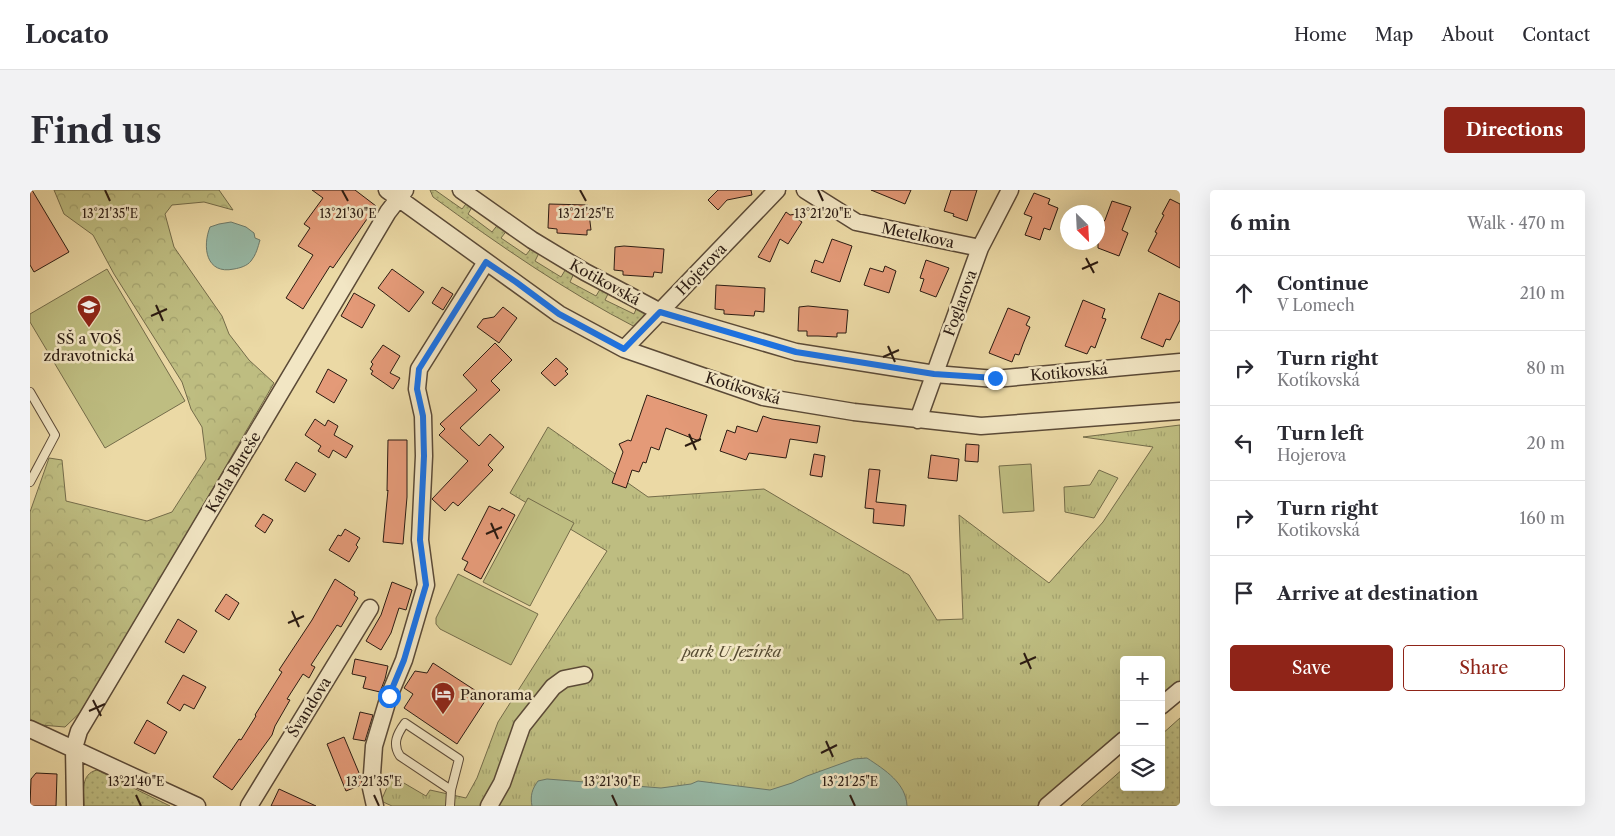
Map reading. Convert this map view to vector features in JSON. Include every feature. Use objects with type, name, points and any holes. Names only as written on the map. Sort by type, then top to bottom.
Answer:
[{"type":"street","name":"Kotikovská","points":[[461,190],[532,240],[585,272],[660,312],[796,352],[934,374],[995,378],[1180,362]]},
{"type":"street","name":"Hojerova","points":[[624,349],[777,190]]},
{"type":"street","name":"Metelkova","points":[[805,190],[856,222],[980,248]]},
{"type":"street","name":"Foglarova","points":[[918,420],[980,248],[1010,190]]},
{"type":"street","name":"Kotíkovská","points":[[397,193],[486,262],[559,314],[624,349],[763,397],[854,412],[981,426],[1180,411]]},
{"type":"street","name":"Karla Bureše","points":[[74,748],[79,730],[397,193]]},
{"type":"street","points":[[375,806],[371,788],[374,746],[389,696],[404,660],[426,585],[420,540],[424,456],[423,416],[417,389],[419,369],[486,262]]},
{"type":"street","name":"Švandova","points":[[248,806],[370,608]]},
{"type":"street","points":[[489,806],[502,783],[522,726],[553,687],[564,679],[584,675]]},
{"type":"street","points":[[1165,703],[1180,690]]},
{"type":"street","points":[[30,729],[197,806]]},
{"type":"street","points":[[1047,806],[1120,743]]},
{"type":"street","points":[[74,748],[75,806]]},
{"type":"lane","points":[[30,392],[55,435],[30,482]]},
{"type":"lane","points":[[450,806],[451,790],[459,759],[406,723],[396,739],[396,749],[400,756],[451,790]]},
{"type":"green space","points":[[54,190],[219,190],[233,210],[204,202],[172,205],[165,214],[174,247],[222,316],[229,334],[249,360],[274,383],[87,706],[65,727],[41,725],[30,719],[30,512],[49,458],[62,460],[66,501],[147,521],[172,512],[206,459],[202,427],[191,409],[182,382],[114,274],[93,235],[64,214]]},
{"type":"green space","points":[[430,190],[435,190],[462,209],[469,200],[474,204],[468,214],[492,232],[499,223],[508,229],[501,238],[526,255],[533,246],[540,251],[535,261],[561,277],[567,267],[575,271],[570,282],[596,296],[602,286],[610,290],[605,300],[634,314],[637,307],[646,311],[637,328],[584,299],[533,267],[433,197]]},
{"type":"green space","points":[[107,269],[185,401],[105,448],[30,322],[30,314]]},
{"type":"green space","name":"park U Jezírka","points":[[1180,425],[1180,682],[1165,695],[1165,656],[1120,656],[1120,734],[1037,806],[392,806],[381,801],[392,776],[426,796],[430,790],[466,798],[477,778],[498,722],[607,551],[510,493],[548,427],[648,497],[764,489],[909,575],[937,620],[963,619],[959,515],[1049,583],[1103,522],[1153,447],[1083,437]]},
{"type":"green space","points":[[1031,464],[1034,511],[1003,513],[999,466]]},
{"type":"green space","points":[[1099,470],[1118,478],[1094,518],[1065,512],[1064,487],[1090,485]]},
{"type":"green space","points":[[528,498],[574,523],[530,606],[483,582]]},
{"type":"green space","points":[[458,574],[538,614],[511,665],[440,629],[436,624],[436,618]]},
{"type":"green space","points":[[1180,718],[1180,806],[1081,806],[1120,772],[1120,791],[1165,791],[1165,731]]},
{"type":"green space","points":[[97,770],[170,806],[84,806],[85,779]]},
{"type":"shaded area","points":[[231,222],[246,227],[254,233],[255,238],[260,240],[256,254],[249,263],[239,268],[225,270],[217,268],[212,264],[208,258],[206,243],[210,227]]},
{"type":"shaded area","points":[[867,758],[887,772],[899,784],[906,798],[907,806],[532,806],[531,802],[532,793],[538,781],[547,779],[661,788],[691,784],[698,781],[770,790],[854,759]]},
{"type":"building","points":[[30,190],[32,190],[69,252],[34,272],[30,265]]},
{"type":"building","points":[[312,190],[355,190],[376,206],[333,268],[330,266],[303,309],[286,298],[313,255],[298,246],[310,228],[304,224],[323,198]]},
{"type":"building","points":[[718,190],[751,190],[752,195],[727,200],[718,210],[708,200]]},
{"type":"building","points":[[871,190],[911,190],[905,204]]},
{"type":"building","points":[[951,190],[977,190],[967,221],[944,211]]},
{"type":"building","points":[[1034,193],[1050,199],[1048,204],[1058,208],[1050,230],[1044,228],[1040,240],[1025,235],[1032,217],[1024,214]]},
{"type":"building","points":[[1170,199],[1180,204],[1180,268],[1148,251],[1164,215],[1162,214]]},
{"type":"building","points":[[1112,201],[1131,207],[1122,230],[1128,233],[1119,256],[1103,250],[1105,250],[1105,220]]},
{"type":"building","points":[[549,204],[588,205],[591,230],[587,230],[587,235],[557,233],[557,229],[548,228]]},
{"type":"building","points":[[786,212],[790,215],[796,214],[797,219],[802,222],[788,244],[780,239],[770,262],[758,257]]},
{"type":"building","points":[[832,239],[852,246],[840,282],[811,272],[815,260],[823,263]]},
{"type":"building","points":[[615,247],[664,249],[662,273],[654,272],[653,277],[623,275],[623,271],[614,270]]},
{"type":"building","points":[[926,260],[949,268],[936,297],[920,291],[924,279],[920,278]]},
{"type":"building","points":[[885,266],[896,271],[889,293],[864,285],[870,268],[883,272]]},
{"type":"building","points":[[392,269],[424,292],[409,312],[378,288]]},
{"type":"building","points":[[716,285],[765,288],[764,312],[755,311],[754,316],[724,314],[724,310],[715,309]]},
{"type":"building","points":[[442,287],[453,294],[443,310],[432,303]]},
{"type":"building","points":[[354,293],[375,305],[362,328],[341,316]]},
{"type":"building","points":[[1159,293],[1180,302],[1180,320],[1170,340],[1166,339],[1163,347],[1141,338]]},
{"type":"building","points":[[1083,300],[1105,309],[1102,318],[1106,319],[1095,348],[1091,346],[1087,354],[1065,346]]},
{"type":"building","points":[[808,306],[848,310],[846,333],[837,333],[837,337],[807,336],[807,331],[798,331],[799,307]]},
{"type":"building","points":[[503,307],[517,318],[499,343],[477,327],[483,319],[494,317]]},
{"type":"building","points":[[1008,308],[1030,317],[1026,325],[1030,327],[1019,355],[1015,354],[1012,362],[989,353]]},
{"type":"building","points":[[495,343],[512,360],[491,381],[500,390],[460,428],[479,446],[490,434],[504,447],[488,465],[493,470],[458,506],[453,502],[445,511],[432,499],[468,461],[439,435],[445,429],[440,424],[477,390],[463,375]]},
{"type":"building","points":[[383,345],[400,356],[390,373],[400,378],[393,389],[371,374],[373,371],[370,369],[373,364],[371,362]]},
{"type":"building","points":[[556,358],[568,369],[565,371],[568,374],[555,386],[541,373]]},
{"type":"building","points":[[328,369],[347,380],[334,403],[316,392]]},
{"type":"building","points":[[647,395],[707,415],[699,441],[666,428],[659,450],[651,447],[646,463],[643,462],[639,472],[632,470],[626,488],[612,483],[623,452],[619,444],[628,440],[631,441]]},
{"type":"building","points":[[763,416],[820,426],[817,443],[790,439],[786,458],[749,453],[746,460],[720,451],[727,430],[735,433],[737,426],[757,432]]},
{"type":"building","points":[[315,419],[325,426],[328,420],[338,426],[334,435],[353,446],[346,458],[333,450],[329,458],[318,451],[321,446],[305,435]]},
{"type":"building","points":[[388,440],[407,440],[407,497],[403,544],[383,542],[388,490]]},
{"type":"building","points":[[966,444],[979,445],[978,462],[965,461]]},
{"type":"building","points":[[814,454],[825,456],[822,477],[810,475]]},
{"type":"building","points":[[931,455],[959,459],[957,481],[928,478]]},
{"type":"building","points":[[296,462],[316,474],[305,492],[285,480]]},
{"type":"building","points":[[869,469],[880,470],[876,502],[906,505],[904,526],[873,523],[874,509],[865,508]]},
{"type":"building","points":[[489,506],[500,511],[502,508],[515,515],[481,579],[464,570],[468,562],[462,559]]},
{"type":"building","points":[[263,514],[273,520],[265,533],[255,526]]},
{"type":"building","points":[[345,529],[360,538],[356,545],[358,547],[349,562],[329,550],[338,535],[341,536]]},
{"type":"building","points":[[335,579],[355,592],[354,595],[358,598],[341,627],[337,625],[311,665],[315,667],[309,678],[303,674],[287,699],[290,700],[272,735],[232,790],[213,777],[239,739],[241,740],[256,716],[282,672],[279,670],[312,620]]},
{"type":"building","points":[[392,582],[412,590],[406,610],[399,608],[391,633],[381,650],[366,641],[381,615]]},
{"type":"building","points":[[226,594],[239,603],[229,620],[215,611]]},
{"type":"building","points":[[178,619],[197,631],[184,653],[165,642]]},
{"type":"building","points":[[355,659],[388,666],[380,692],[363,688],[366,677],[352,674]]},
{"type":"building","points":[[433,663],[487,698],[457,744],[404,708],[413,694],[404,688],[415,671],[427,673]]},
{"type":"building","points":[[183,675],[206,687],[194,709],[184,704],[180,711],[167,703]]},
{"type":"building","points":[[360,712],[373,715],[365,741],[353,739]]},
{"type":"building","points":[[147,720],[167,732],[155,754],[134,743]]},
{"type":"building","points":[[344,737],[362,780],[361,785],[346,791],[327,744]]},
{"type":"building","points":[[36,773],[57,774],[56,806],[30,806],[31,779]]},
{"type":"building","points":[[279,789],[316,806],[271,806]]},
{"type":"place","name":"SŠ a VOŠ zdravotnická","points":[[89,328]]},
{"type":"place","name":"Panorama","points":[[443,715]]},
{"type":"route","points":[[389,696],[404,660],[426,585],[420,540],[424,456],[423,416],[417,389],[419,369],[486,262],[559,314],[624,349],[660,312],[796,352],[934,374],[995,378]]}]
